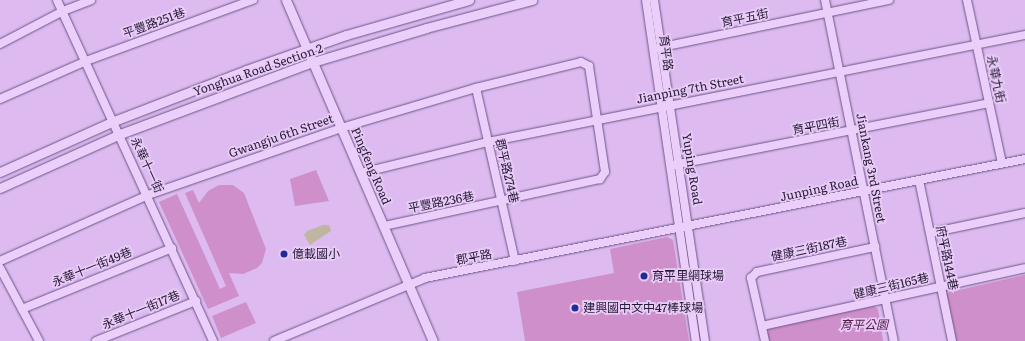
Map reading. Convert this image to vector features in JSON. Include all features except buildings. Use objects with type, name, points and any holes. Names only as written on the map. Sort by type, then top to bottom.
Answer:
[{"type":"street","name":"永華十一街","points":[[57,0],[148,195],[213,341]]},
{"type":"street","points":[[0,44],[63,11],[91,0]]},
{"type":"street","name":"平豐路251巷","points":[[0,99],[86,61],[253,0]]},
{"type":"street","name":"Pingfeng Road","points":[[286,0],[433,341]]},
{"type":"street","name":"Yonghua Road Section 2","points":[[0,172],[114,121],[307,48],[469,0]]},
{"type":"street","name":"Yonghua Road Section 2","points":[[0,188],[120,134],[313,62],[426,28],[532,0]]},
{"type":"street","name":"育平路","points":[[646,0],[657,48],[662,107],[679,229]]},
{"type":"street","name":"Yuping Road","points":[[654,0],[657,48],[670,106],[705,341]]},
{"type":"street","name":"Jiankang 3rd Street","points":[[825,0],[894,341]]},
{"type":"street","name":"育平五街","points":[[657,48],[889,0]]},
{"type":"street","name":"永華九街","points":[[967,0],[1002,164]]},
{"type":"street","name":"Jianping 7th Street","points":[[361,173],[488,142],[1025,35]]},
{"type":"street","name":"Gwangju 6th Street","points":[[0,262],[148,195],[341,128],[476,88],[580,62]]},
{"type":"street","name":"平豐路236巷","points":[[384,226],[502,202],[600,179],[605,172],[589,66],[580,62]]},
{"type":"street","name":"郡平路274巷","points":[[476,88],[516,261]]},
{"type":"street","name":"育平四街","points":[[670,166],[851,132],[989,103]]},
{"type":"street","name":"Junping Road","points":[[688,228],[1025,159]]},
{"type":"street","name":"府平路144巷","points":[[919,180],[952,341]]},
{"type":"street","points":[[930,233],[1025,213]]},
{"type":"street","name":"郡平路","points":[[274,341],[425,278],[688,228]]},
{"type":"street","points":[[679,229],[696,341]]},
{"type":"street","name":"健康三街187巷","points":[[762,326],[751,278],[757,272],[875,247]]},
{"type":"street","name":"永華十一街49巷","points":[[22,309],[172,248]]},
{"type":"street","points":[[0,268],[39,341]]},
{"type":"street","name":"健康三街165巷","points":[[762,326],[886,301],[1025,268]]},
{"type":"street","name":"永華十一街17巷","points":[[96,341],[196,302]]},
{"type":"street","points":[[762,326],[765,341]]},
{"type":"green space","points":[[316,170],[329,201],[295,206],[290,179]]},
{"type":"green space","points":[[219,185],[233,185],[244,193],[266,249],[262,263],[257,268],[243,274],[229,273],[239,296],[208,309],[159,202],[177,194],[220,289],[226,286],[185,193],[193,190],[199,203],[208,191]]},
{"type":"green space","points":[[667,237],[673,240],[689,341],[525,341],[517,292],[614,273],[610,249]]},
{"type":"green space","points":[[1025,275],[1025,341],[952,341],[942,294]]},
{"type":"green space","points":[[246,302],[256,323],[221,338],[212,316]]},
{"type":"green space","name":"育平公園","points":[[874,306],[878,309],[883,341],[768,341],[767,333],[769,328]]},
{"type":"shaded area","points":[[323,225],[329,225],[331,231],[310,245],[304,235],[307,231]]},
{"type":"place","name":"億載國小","points":[[284,254]]},
{"type":"place","name":"育平里網球場","points":[[644,276]]},
{"type":"place","name":"建興國中文中47棒球場","points":[[575,308]]}]
